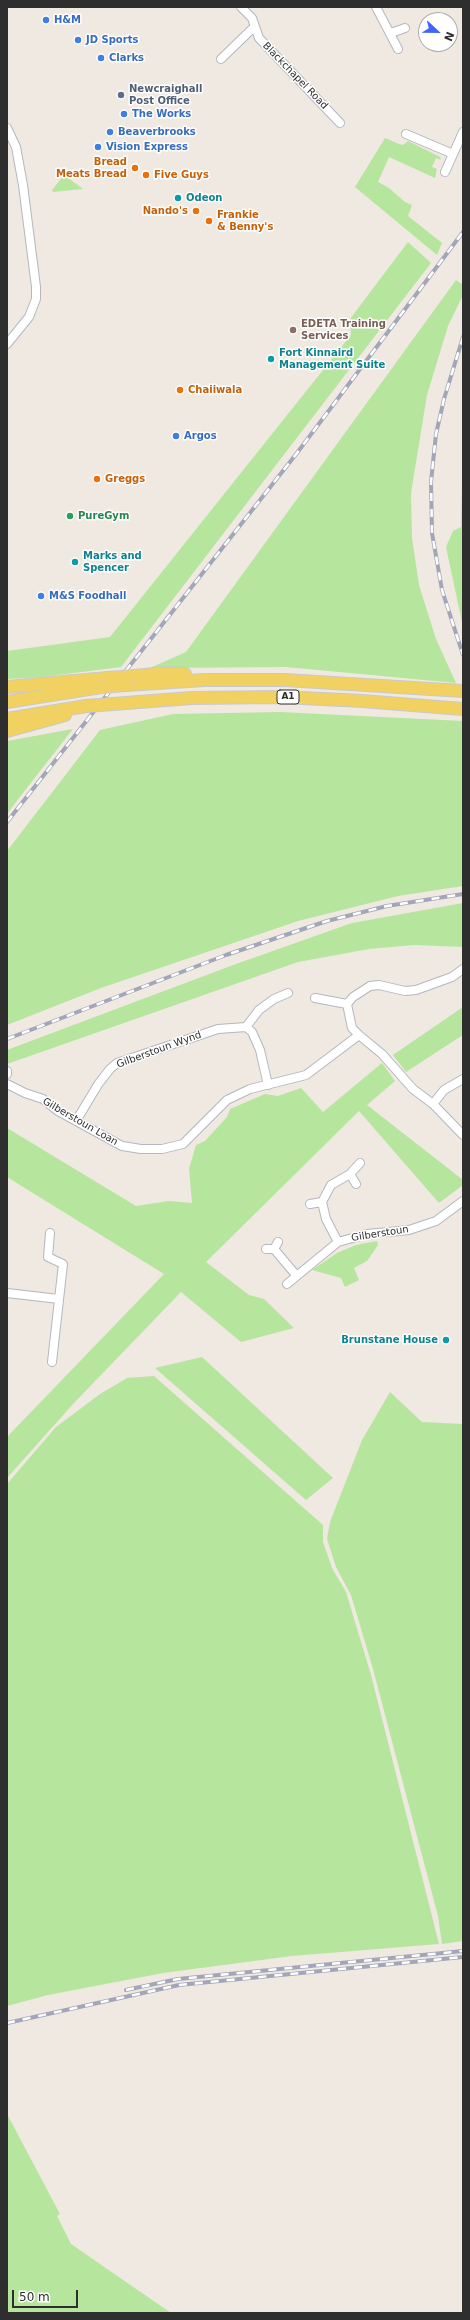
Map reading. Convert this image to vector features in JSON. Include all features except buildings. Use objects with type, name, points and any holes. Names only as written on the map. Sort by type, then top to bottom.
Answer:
[{"type":"main road","name":"A1","points":[[7,702],[104,683],[130,680],[343,682],[462,691]]},
{"type":"main road","points":[[7,687],[104,683]]},
{"type":"main road","name":"A1","points":[[7,719],[84,707],[191,698],[289,697],[463,709]]},
{"type":"main road","points":[[7,731],[50,720],[84,707]]},
{"type":"street","name":"Blackchapel Road","points":[[241,7],[252,18],[258,38],[340,124]]},
{"type":"street","points":[[376,7],[391,33],[398,49]]},
{"type":"street","points":[[222,58],[254,27]]},
{"type":"street","points":[[391,33],[405,28]]},
{"type":"street","points":[[7,128],[16,147],[23,185],[36,286],[33,308],[7,344]]},
{"type":"street","points":[[445,172],[463,132]]},
{"type":"street","points":[[406,134],[452,154]]},
{"type":"street","points":[[346,1004],[353,997],[370,986],[379,985],[405,991],[416,990],[452,977],[463,968]]},
{"type":"street","points":[[268,1085],[260,1050],[252,1032],[246,1027],[259,1010],[274,999],[288,993]]},
{"type":"street","points":[[315,998],[346,1004]]},
{"type":"street","points":[[346,1004],[352,1028],[382,1054],[413,1089],[433,1104],[463,1135]]},
{"type":"street","name":"Gilberstoun Wynd","points":[[76,1121],[99,1084],[110,1069],[117,1063],[218,1029],[246,1027]]},
{"type":"street","name":"Gilberstoun Loan","points":[[7,1084],[25,1094],[43,1099],[58,1111],[122,1146],[141,1149],[162,1149],[183,1144],[227,1100],[250,1089],[306,1075],[359,1035]]},
{"type":"street","points":[[433,1104],[444,1090],[463,1079]]},
{"type":"street","points":[[310,1204],[322,1202],[331,1186],[350,1174],[360,1163]]},
{"type":"street","points":[[350,1174],[356,1184]]},
{"type":"street","name":"Gilberstoun","points":[[287,1284],[296,1275],[338,1242],[367,1234],[409,1230],[436,1221],[463,1201]]},
{"type":"street","name":"Gilberstoun","points":[[322,1202],[326,1219],[338,1242]]},
{"type":"street","points":[[50,1233],[48,1257],[63,1264],[52,1362]]},
{"type":"street","points":[[272,1247],[296,1275]]},
{"type":"street","points":[[7,1294],[59,1299]]},
{"type":"green space","points":[[385,138],[403,145],[408,141],[440,157],[441,160],[436,158],[432,167],[437,169],[435,178],[389,157],[378,182],[389,188],[405,202],[412,205],[408,216],[442,243],[437,255],[355,187]]},
{"type":"green space","points":[[64,175],[83,189],[53,192],[52,190]]},
{"type":"green space","points":[[408,242],[431,263],[121,667],[43,677],[7,679],[7,651],[110,637],[351,335],[350,319]]},
{"type":"green space","points":[[456,280],[463,285],[463,295],[448,326],[427,395],[411,493],[412,538],[419,585],[436,639],[456,683],[286,667],[150,668],[186,652]]},
{"type":"green space","points":[[463,440],[463,627],[446,547],[453,531],[461,527]]},
{"type":"green space","points":[[280,712],[463,721],[463,886],[398,896],[298,921],[101,988],[7,1025],[7,851],[100,730],[173,714]]},
{"type":"green space","points":[[73,729],[19,798],[7,814],[7,741]]},
{"type":"green space","points":[[463,903],[463,947],[414,945],[369,949],[298,962],[7,1064],[7,1050],[236,964],[352,923]]},
{"type":"green space","points":[[463,1007],[463,1035],[406,1072],[393,1055]]},
{"type":"green space","points":[[382,1063],[395,1081],[367,1105],[463,1180],[463,1185],[439,1203],[359,1111],[206,1262],[249,1295],[264,1299],[294,1328],[241,1342],[181,1292],[73,1404],[7,1478],[7,1437],[164,1274],[7,1177],[7,1128],[136,1206],[169,1201],[192,1203],[189,1169],[196,1145],[205,1141],[227,1117],[230,1109],[265,1094],[278,1096],[301,1088],[323,1112]]},
{"type":"green space","points":[[377,1241],[378,1245],[367,1261],[354,1268],[359,1280],[345,1287],[341,1278],[312,1270],[337,1253],[356,1245]]},
{"type":"green space","points":[[202,1357],[333,1478],[306,1500],[155,1368]]},
{"type":"green space","points":[[154,1376],[323,1525],[323,1542],[332,1568],[346,1592],[371,1675],[439,1944],[292,1956],[163,1973],[48,1995],[7,2006],[7,1484],[56,1427],[100,1394],[127,1378]]},
{"type":"green space","points":[[390,1392],[422,1422],[463,1424],[463,1941],[442,1944],[438,1916],[373,1669],[351,1595],[336,1567],[327,1539],[330,1522],[362,1440]]},
{"type":"green space","points":[[7,2114],[60,2214],[57,2216],[71,2244],[171,2313],[7,2313]]},
{"type":"railway","points":[[7,822],[297,453],[463,232]]},
{"type":"railway","points":[[463,337],[444,399],[436,434],[431,482],[432,533],[442,590],[463,655]]},
{"type":"railway","points":[[7,1039],[226,955],[327,921],[387,906],[463,894]]},
{"type":"railway","points":[[126,1990],[178,1979],[463,1951]]},
{"type":"railway","points":[[7,2023],[179,1985],[463,1957]]},
{"type":"place","name":"H&M","points":[[46,20]]},
{"type":"place","name":"JD Sports","points":[[78,40]]},
{"type":"place","name":"Clarks","points":[[101,58]]},
{"type":"place","name":"Newcraighall Post Office","points":[[121,95]]},
{"type":"place","name":"The Works","points":[[124,114]]},
{"type":"place","name":"Beaverbrooks","points":[[110,132]]},
{"type":"place","name":"Vision Express","points":[[98,147]]},
{"type":"place","name":"Bread Meats Bread","points":[[135,168]]},
{"type":"place","name":"Five Guys","points":[[146,175]]},
{"type":"place","name":"Odeon","points":[[178,198]]},
{"type":"place","name":"Nando's","points":[[196,211]]},
{"type":"place","name":"Frankie & Benny's","points":[[209,221]]},
{"type":"place","name":"EDETA Training Services","points":[[293,330]]},
{"type":"place","name":"Fort Kinnaird Management Suite","points":[[271,359]]},
{"type":"place","name":"Chaiiwala","points":[[180,390]]},
{"type":"place","name":"Argos","points":[[176,436]]},
{"type":"place","name":"Greggs","points":[[97,479]]},
{"type":"place","name":"PureGym","points":[[70,516]]},
{"type":"place","name":"Marks and Spencer","points":[[75,562]]},
{"type":"place","name":"M&S Foodhall","points":[[41,596]]},
{"type":"place","name":"Brunstane House","points":[[446,1340]]}]
